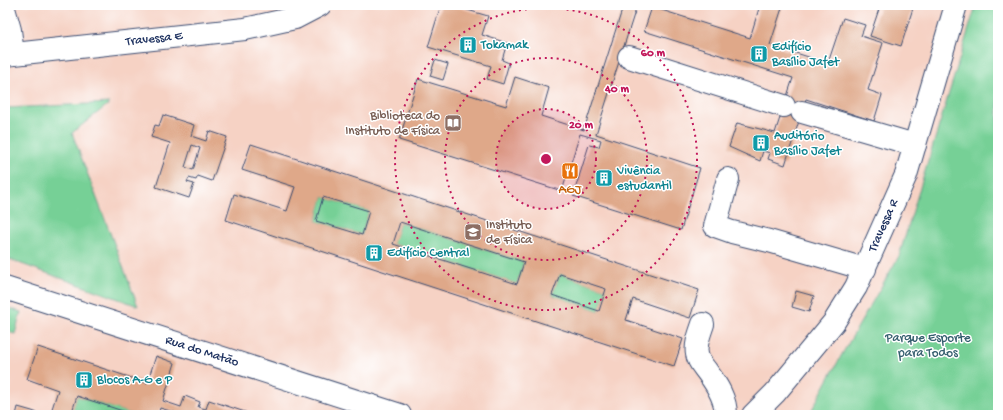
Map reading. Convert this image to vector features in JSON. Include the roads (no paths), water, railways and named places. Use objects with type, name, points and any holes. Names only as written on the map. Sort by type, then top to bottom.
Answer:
[{"type":"street","name":"Travessa E","points":[[5,12],[10,30],[9,54],[245,30],[320,5]]},
{"type":"street","name":"Travessa R","points":[[753,415],[775,393],[834,322],[856,288],[906,175],[956,5]]},
{"type":"street","points":[[629,57],[793,109],[915,145]]},
{"type":"street","points":[[728,180],[715,226],[865,268]]},
{"type":"street","name":"Rua do Matão","points":[[5,288],[400,415]]},
{"type":"street","points":[[703,324],[696,354],[699,362],[709,374],[723,398],[726,408],[726,415]]},
{"type":"place","name":"Tokamak","points":[[468,45]]},
{"type":"place","name":"Edifício Basílio Jafet","points":[[759,54]]},
{"type":"place","name":"Biblioteca do Instituto de Física","points":[[453,123]]},
{"type":"place","name":"Auditório Basílio Jafet","points":[[761,143]]},
{"type":"place","name":"AGJ","points":[[570,171]]},
{"type":"place","name":"Vivência estudantil","points":[[604,178]]},
{"type":"place","name":"Instituto de Física","points":[[473,232]]},
{"type":"place","name":"Edifício Central","points":[[374,253]]},
{"type":"place","name":"Blocos A-G e P","points":[[84,380]]},
{"type":"park label","name":"Parque Esporte para Todos","points":[[928,346]]}]
